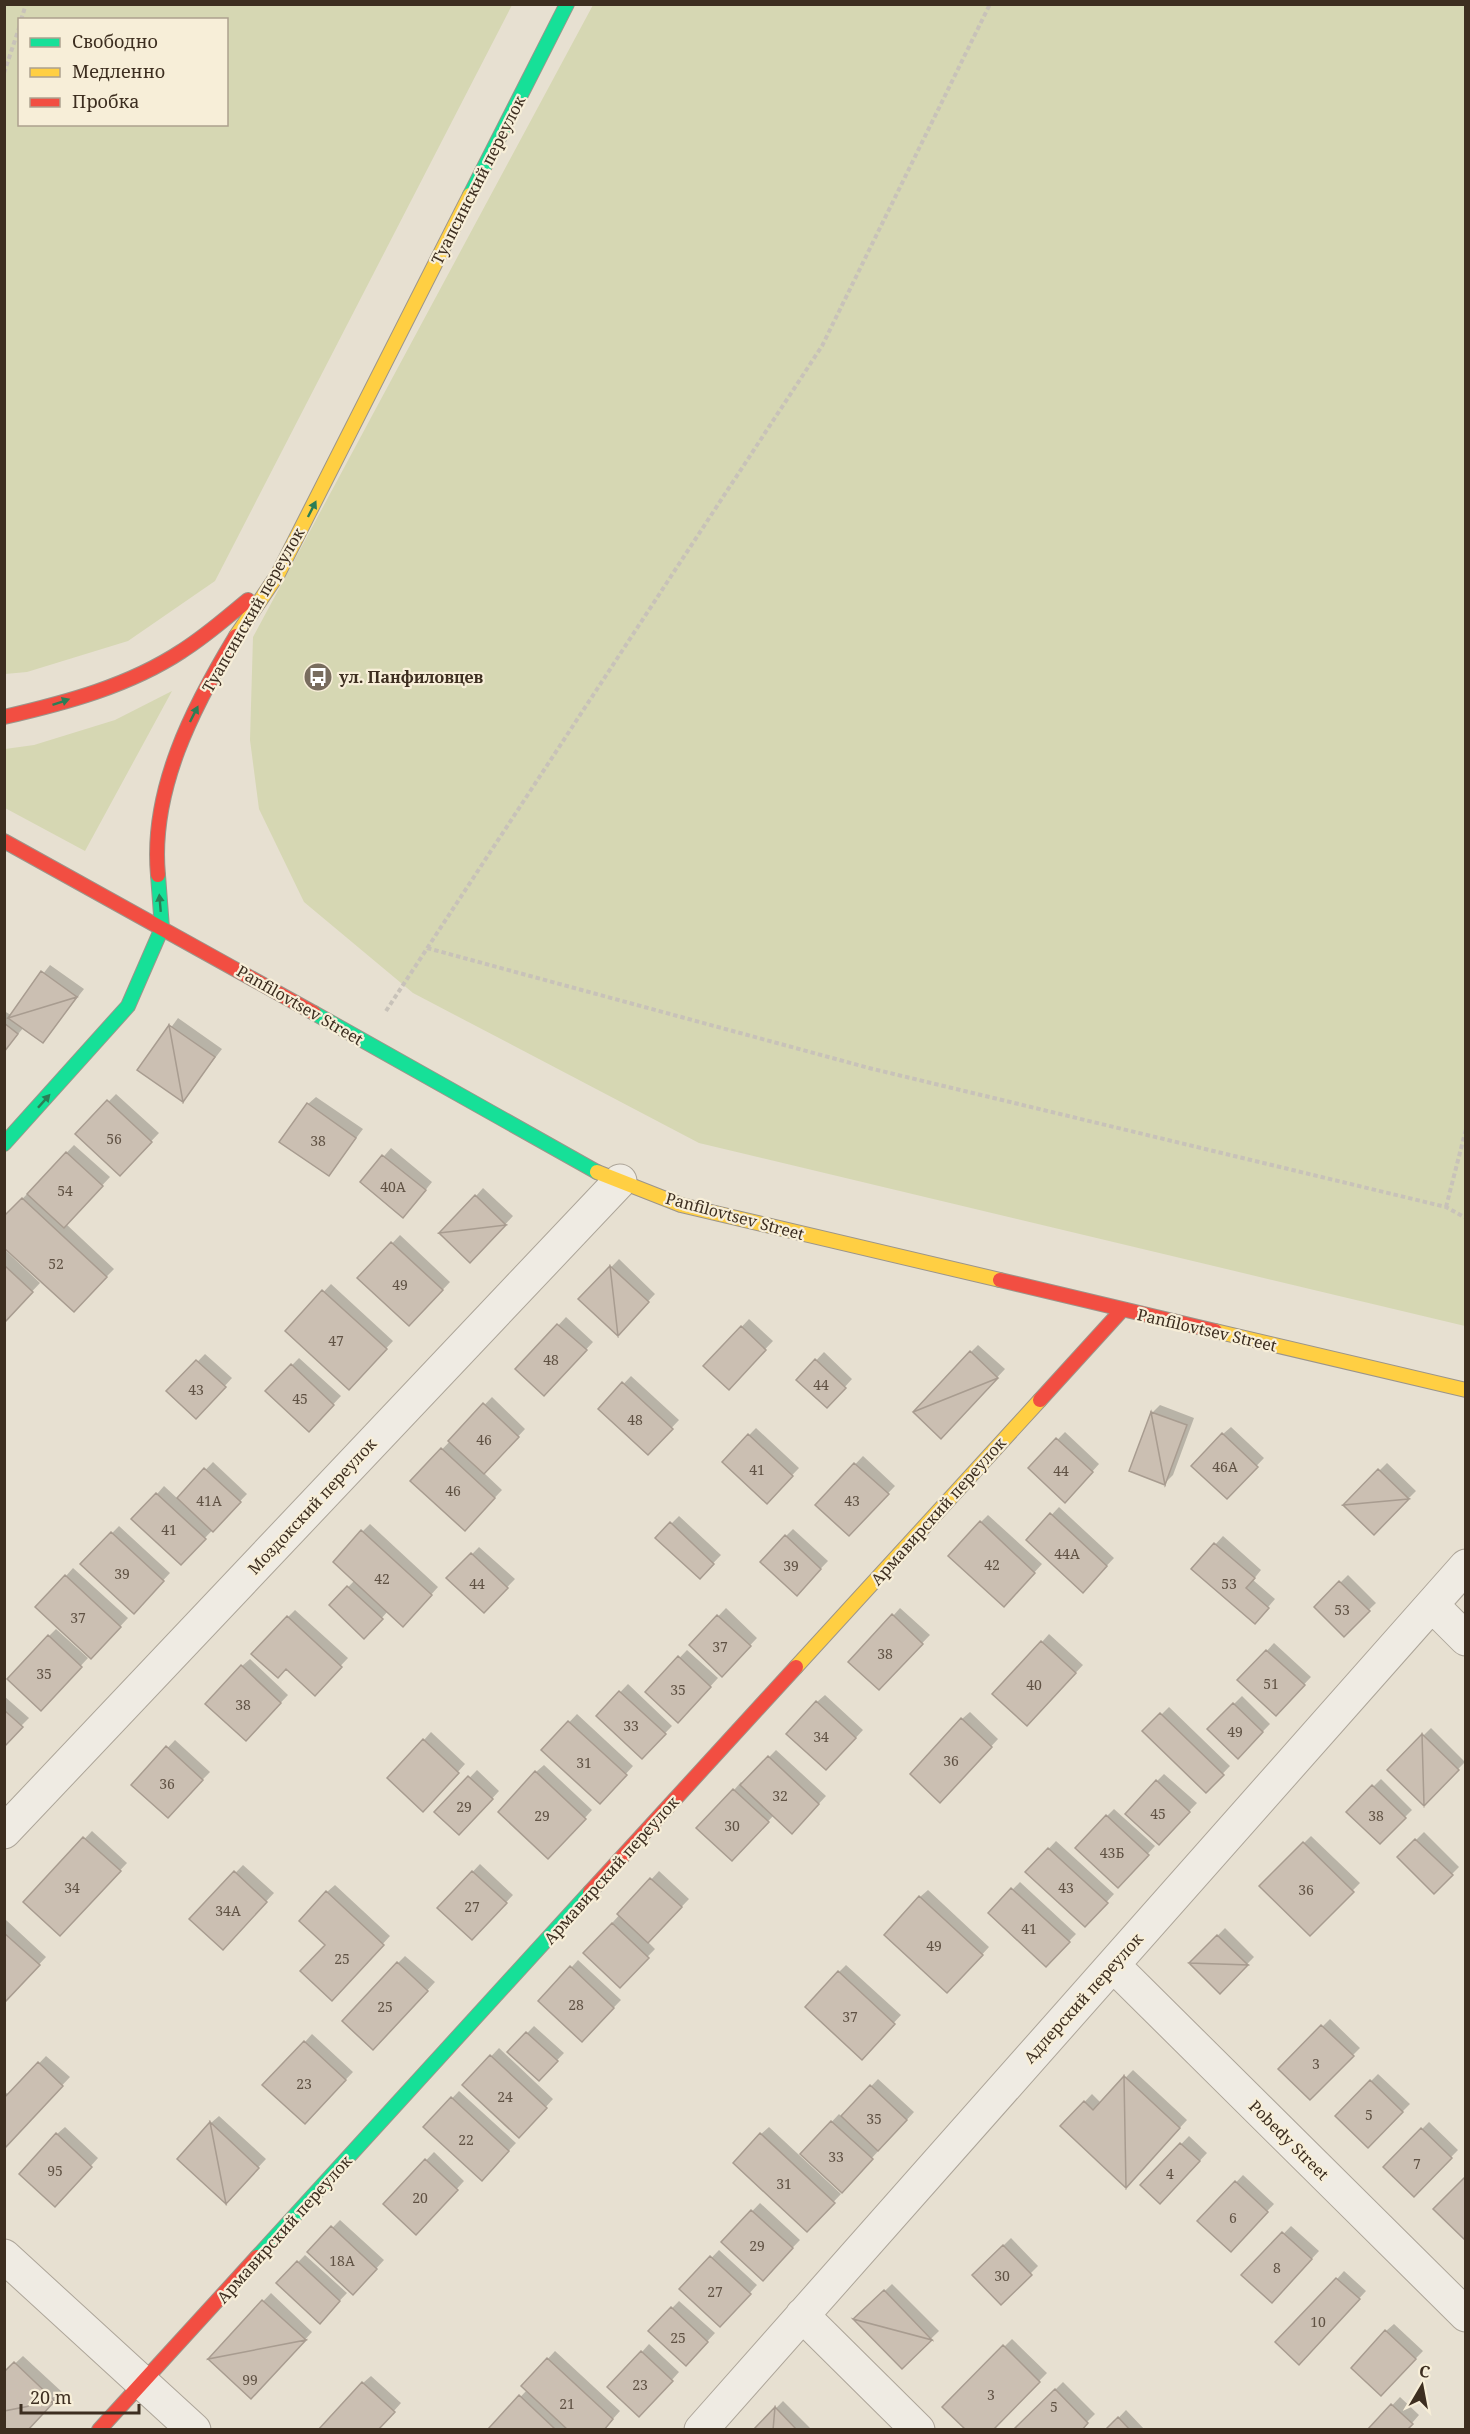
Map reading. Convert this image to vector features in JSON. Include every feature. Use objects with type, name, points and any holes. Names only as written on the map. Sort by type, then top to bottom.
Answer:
[{"type":"street","name":"Туапсинский переулок","points":[[4,1144],[128,1006],[162,928],[156,856],[167,780],[190,720],[228,650],[278,574],[567,4]]},
{"type":"street","points":[[4,717],[44,708],[115,684],[169,659],[202,638],[278,574]]},
{"type":"street","name":"Panfilovtsev Street","points":[[4,841],[589,1169],[681,1205],[1466,1390]]},
{"type":"street","name":"Моздокский переулок","points":[[4,1832],[620,1181]]},
{"type":"street","name":"Армавирский переулок","points":[[99,2430],[1122,1310]]},
{"type":"street","name":"Адлерский переулок","points":[[701,2430],[1466,1566]]},
{"type":"street","points":[[1432,1605],[1466,1639]]},
{"type":"street","name":"Pobedy Street","points":[[1113,1965],[1466,2315]]},
{"type":"street","points":[[4,2256],[194,2430]]},
{"type":"street","points":[[802,2315],[918,2430]]},
{"type":"path","points":[[366,1042],[822,346],[990,4]]},
{"type":"path","points":[[4,73],[18,31]]},
{"type":"path","points":[[427,948],[869,1068],[1446,1207],[1466,1218]]},
{"type":"path","points":[[1446,1207],[1466,1129]]},
{"type":"green space","points":[[5,4],[512,5],[215,581],[128,641],[27,672],[5,674]]},
{"type":"green space","points":[[593,5],[1465,5],[1465,1326],[699,1143],[413,993],[304,902],[259,809],[250,740],[253,637]]},
{"type":"green space","points":[[172,691],[85,851],[5,808],[5,749],[34,745],[115,720]]},
{"type":"building","points":[[41,971],[77,997],[8,1018]]},
{"type":"building","points":[[77,997],[43,1043],[8,1018]]},
{"type":"building","points":[[4,1023],[18,1034],[4,1052]]},
{"type":"building","points":[[169,1025],[183,1102],[137,1070]]},
{"type":"building","points":[[169,1025],[215,1057],[183,1102]]},
{"type":"building","points":[[107,1100],[152,1142],[120,1176],[75,1134]]},
{"type":"building","points":[[307,1103],[356,1138],[329,1176],[279,1142]]},
{"type":"building","points":[[66,1152],[103,1186],[64,1228],[27,1194]]},
{"type":"building","points":[[382,1155],[426,1190],[403,1218],[360,1182]]},
{"type":"building","points":[[475,1195],[506,1225],[439,1233]]},
{"type":"building","points":[[22,1198],[107,1277],[74,1312],[4,1248],[4,1216]]},
{"type":"building","points":[[506,1225],[470,1263],[439,1233]]},
{"type":"building","points":[[391,1242],[443,1290],[409,1326],[357,1278]]},
{"type":"building","points":[[4,1265],[33,1292],[4,1323]]},
{"type":"building","points":[[610,1266],[618,1336],[578,1299]]},
{"type":"building","points":[[610,1266],[649,1302],[618,1336]]},
{"type":"building","points":[[322,1290],[387,1349],[349,1390],[285,1331]]},
{"type":"building","points":[[557,1324],[587,1350],[544,1396],[515,1369]]},
{"type":"building","points":[[741,1326],[766,1350],[729,1390],[703,1366]]},
{"type":"building","points":[[970,1351],[998,1378],[913,1412]]},
{"type":"building","points":[[815,1359],[846,1388],[827,1408],[796,1380]]},
{"type":"building","points":[[196,1360],[226,1387],[196,1419],[166,1391]]},
{"type":"building","points":[[291,1364],[334,1405],[309,1432],[265,1391]]},
{"type":"building","points":[[998,1378],[941,1439],[913,1412]]},
{"type":"building","points":[[622,1382],[673,1429],[648,1455],[598,1409]]},
{"type":"building","points":[[483,1403],[519,1437],[484,1474],[448,1441]]},
{"type":"building","points":[[1151,1412],[1165,1485],[1129,1471]]},
{"type":"building","points":[[1151,1412],[1187,1425],[1165,1485]]},
{"type":"building","points":[[1222,1433],[1258,1467],[1227,1499],[1191,1466]]},
{"type":"building","points":[[748,1434],[793,1476],[767,1504],[722,1462]]},
{"type":"building","points":[[1056,1438],[1093,1472],[1065,1503],[1028,1468]]},
{"type":"building","points":[[441,1448],[495,1498],[465,1531],[410,1481]]},
{"type":"building","points":[[854,1463],[889,1494],[849,1536],[815,1505]]},
{"type":"building","points":[[204,1468],[241,1502],[213,1532],[177,1498]]},
{"type":"building","points":[[1378,1469],[1409,1499],[1343,1505]]},
{"type":"building","points":[[156,1493],[206,1539],[181,1565],[131,1519]]},
{"type":"building","points":[[1409,1499],[1374,1535],[1343,1505]]},
{"type":"building","points":[[1050,1513],[1107,1566],[1083,1593],[1026,1540]]},
{"type":"building","points":[[980,1521],[1035,1573],[1004,1607],[948,1556]]},
{"type":"building","points":[[670,1522],[714,1564],[700,1579],[655,1538]]},
{"type":"building","points":[[361,1530],[432,1595],[403,1627],[333,1562]]},
{"type":"building","points":[[111,1532],[164,1581],[134,1614],[80,1564]]},
{"type":"building","points":[[785,1535],[821,1569],[797,1596],[760,1562]]},
{"type":"building","points":[[1214,1543],[1255,1578],[1246,1588],[1269,1608],[1255,1624],[1191,1569]]},
{"type":"building","points":[[471,1553],[508,1588],[484,1613],[446,1578]]},
{"type":"building","points":[[65,1575],[121,1627],[91,1659],[35,1607]]},
{"type":"building","points":[[1339,1581],[1370,1611],[1344,1637],[1314,1607]]},
{"type":"building","points":[[347,1586],[383,1619],[364,1639],[329,1605]]},
{"type":"building","points":[[892,1614],[923,1644],[879,1690],[848,1662]]},
{"type":"building","points":[[717,1615],[751,1646],[722,1677],[689,1645]]},
{"type":"building","points":[[287,1616],[342,1667],[315,1696],[286,1669],[278,1678],[251,1654]]},
{"type":"building","points":[[48,1635],[82,1667],[41,1711],[7,1679]]},
{"type":"building","points":[[1041,1641],[1076,1673],[1027,1726],[992,1694]]},
{"type":"building","points":[[1266,1650],[1305,1685],[1276,1716],[1237,1680]]},
{"type":"building","points":[[678,1656],[711,1687],[678,1723],[645,1692]]},
{"type":"building","points":[[241,1665],[281,1703],[246,1741],[205,1704]]},
{"type":"building","points":[[619,1691],[666,1734],[642,1759],[596,1716]]},
{"type":"building","points":[[816,1701],[856,1738],[826,1770],[786,1734]]},
{"type":"building","points":[[1233,1703],[1263,1732],[1238,1759],[1207,1729]]},
{"type":"building","points":[[4,1710],[23,1727],[5,1746],[4,1745]]},
{"type":"building","points":[[1160,1713],[1224,1775],[1206,1793],[1142,1731]]},
{"type":"building","points":[[961,1718],[992,1747],[940,1803],[910,1774]]},
{"type":"building","points":[[568,1721],[627,1775],[600,1804],[541,1750]]},
{"type":"building","points":[[1422,1734],[1459,1770],[1424,1806]]},
{"type":"building","points":[[1422,1734],[1424,1806],[1387,1770]]},
{"type":"building","points":[[423,1739],[459,1773],[423,1812],[387,1778]]},
{"type":"building","points":[[166,1746],[203,1780],[168,1818],[131,1785]]},
{"type":"building","points":[[768,1756],[819,1804],[792,1834],[740,1785]]},
{"type":"building","points":[[535,1771],[586,1819],[548,1859],[498,1812]]},
{"type":"building","points":[[468,1776],[493,1799],[459,1835],[434,1812]]},
{"type":"building","points":[[1156,1780],[1190,1812],[1159,1845],[1125,1814]]},
{"type":"building","points":[[1372,1785],[1406,1818],[1380,1844],[1346,1812]]},
{"type":"building","points":[[733,1789],[769,1822],[732,1861],[696,1828]]},
{"type":"building","points":[[1106,1815],[1149,1855],[1118,1888],[1075,1848]]},
{"type":"building","points":[[83,1837],[121,1871],[60,1936],[23,1902]]},
{"type":"building","points":[[1415,1839],[1453,1875],[1434,1894],[1397,1857]]},
{"type":"building","points":[[1303,1842],[1354,1892],[1310,1936],[1259,1886]]},
{"type":"building","points":[[1048,1848],[1108,1903],[1085,1927],[1025,1872]]},
{"type":"building","points":[[234,1871],[267,1902],[223,1950],[189,1919]]},
{"type":"building","points":[[472,1871],[507,1903],[472,1940],[437,1908]]},
{"type":"building","points":[[650,1878],[682,1907],[648,1943],[617,1914]]},
{"type":"building","points":[[1011,1888],[1070,1942],[1046,1967],[988,1913]]},
{"type":"building","points":[[326,1891],[384,1945],[332,2001],[300,1971],[325,1945],[299,1921]]},
{"type":"building","points":[[919,1896],[983,1955],[947,1993],[884,1935]]},
{"type":"building","points":[[612,1923],[649,1958],[620,1988],[583,1953]]},
{"type":"building","points":[[4,1933],[40,1965],[4,2003]]},
{"type":"building","points":[[1217,1935],[1248,1965],[1189,1963]]},
{"type":"building","points":[[397,1962],[428,1991],[373,2050],[342,2021]]},
{"type":"building","points":[[1189,1963],[1248,1965],[1220,1994]]},
{"type":"building","points":[[570,1966],[614,2008],[582,2042],[538,2001]]},
{"type":"building","points":[[838,1971],[895,2024],[862,2060],[805,2007]]},
{"type":"building","points":[[1321,2025],[1354,2056],[1310,2100],[1278,2069]]},
{"type":"building","points":[[526,2032],[558,2061],[539,2081],[507,2052]]},
{"type":"building","points":[[304,2041],[346,2080],[305,2124],[262,2085]]},
{"type":"building","points":[[490,2055],[547,2108],[519,2138],[462,2085]]},
{"type":"building","points":[[38,2062],[63,2086],[4,2149],[4,2098]]},
{"type":"building","points":[[1124,2076],[1180,2128],[1126,2188]]},
{"type":"building","points":[[1124,2076],[1126,2188],[1060,2126],[1084,2101],[1093,2110]]},
{"type":"building","points":[[1370,2080],[1403,2112],[1368,2148],[1335,2116]]},
{"type":"building","points":[[870,2085],[907,2120],[878,2151],[841,2116]]},
{"type":"building","points":[[451,2097],[509,2151],[482,2181],[423,2127]]},
{"type":"building","points":[[831,2121],[873,2159],[842,2193],[800,2154]]},
{"type":"building","points":[[210,2122],[259,2168],[226,2204]]},
{"type":"building","points":[[210,2122],[226,2204],[177,2159]]},
{"type":"building","points":[[1421,2128],[1452,2158],[1414,2197],[1383,2167]]},
{"type":"building","points":[[56,2133],[92,2167],[55,2207],[19,2174]]},
{"type":"building","points":[[760,2133],[835,2203],[807,2232],[733,2163]]},
{"type":"building","points":[[1180,2143],[1200,2161],[1160,2204],[1140,2185]]},
{"type":"building","points":[[425,2159],[458,2190],[416,2235],[383,2204]]},
{"type":"building","points":[[1466,2176],[1466,2241],[1433,2209]]},
{"type":"building","points":[[1235,2181],[1268,2212],[1231,2252],[1197,2221]]},
{"type":"building","points":[[751,2210],[793,2248],[763,2281],[721,2242]]},
{"type":"building","points":[[331,2226],[377,2269],[353,2295],[307,2252]]},
{"type":"building","points":[[1282,2232],[1312,2259],[1272,2303],[1241,2275]]},
{"type":"building","points":[[1003,2245],[1032,2275],[1001,2305],[972,2275]]},
{"type":"building","points":[[710,2256],[751,2294],[720,2327],[679,2289]]},
{"type":"building","points":[[297,2261],[340,2301],[320,2324],[276,2283]]},
{"type":"building","points":[[1336,2278],[1360,2299],[1299,2365],[1275,2342]]},
{"type":"building","points":[[884,2290],[932,2340],[853,2319]]},
{"type":"building","points":[[262,2300],[306,2340],[208,2359]]},
{"type":"building","points":[[671,2307],[708,2342],[686,2366],[648,2331]]},
{"type":"building","points":[[853,2319],[932,2340],[902,2369]]},
{"type":"building","points":[[1385,2330],[1416,2359],[1381,2396],[1351,2368]]},
{"type":"building","points":[[306,2340],[251,2399],[208,2359]]},
{"type":"building","points":[[1003,2345],[1040,2382],[993,2430],[966,2430],[942,2407]]},
{"type":"building","points":[[641,2351],[673,2381],[639,2417],[607,2387]]},
{"type":"building","points":[[547,2358],[613,2419],[604,2430],[568,2430],[521,2386]]},
{"type":"building","points":[[14,2362],[55,2401],[4,2411],[4,2372]]},
{"type":"building","points":[[362,2382],[395,2412],[378,2430],[318,2430]]},
{"type":"building","points":[[1055,2389],[1088,2423],[1082,2430],[1013,2430]]},
{"type":"building","points":[[519,2395],[556,2430],[488,2429]]},
{"type":"building","points":[[55,2401],[28,2430],[4,2430],[4,2411]]},
{"type":"building","points":[[1391,2404],[1413,2424],[1407,2430],[1367,2430]]},
{"type":"building","points":[[775,2407],[797,2430],[773,2430]]},
{"type":"building","points":[[775,2407],[773,2430],[753,2430]]},
{"type":"building","points":[[1118,2417],[1130,2430],[1105,2430]]},
{"type":"traffic: fast","points":[[470,195],[567,4]]},
{"type":"traffic: fast","points":[[4,1144],[128,1006],[162,928],[158,875]]},
{"type":"traffic: fast","points":[[314,1013],[597,1172]]},
{"type":"traffic: fast","points":[[257,2257],[590,1892]]},
{"type":"traffic: slow","points":[[236,636],[278,574],[470,195]]},
{"type":"traffic: slow","points":[[597,1172],[681,1205],[1000,1280]]},
{"type":"traffic: slow","points":[[1215,1331],[1466,1390]]},
{"type":"traffic: slow","points":[[796,1667],[1040,1400]]},
{"type":"traffic: jam","points":[[4,717],[96,692],[140,674],[191,645],[248,600]]},
{"type":"traffic: jam","points":[[158,875],[157,843],[161,812],[178,750],[190,720],[236,636]]},
{"type":"traffic: jam","points":[[4,841],[314,1013]]},
{"type":"traffic: jam","points":[[1000,1280],[1215,1331]]},
{"type":"traffic: jam","points":[[1040,1400],[1122,1310]]},
{"type":"traffic: jam","points":[[590,1892],[796,1667]]},
{"type":"traffic: jam","points":[[99,2430],[257,2257]]},
{"type":"place","name":"ул. Панфиловцев","points":[[318,677]]}]
